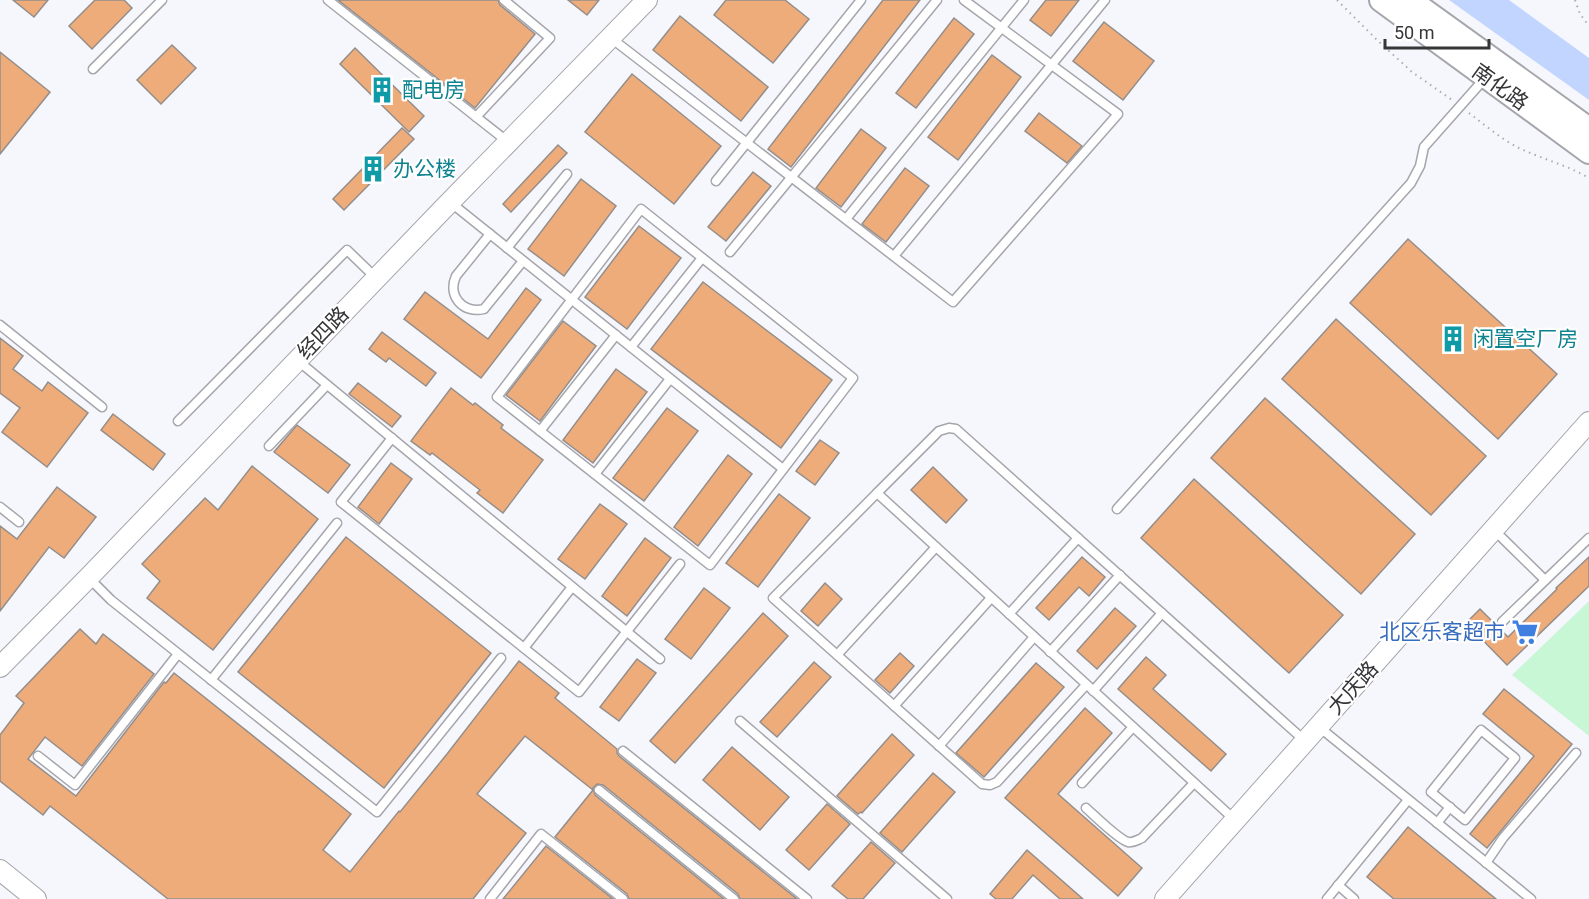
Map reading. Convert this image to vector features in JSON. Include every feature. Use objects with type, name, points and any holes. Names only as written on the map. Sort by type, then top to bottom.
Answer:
[{"type":"main road","name":"南化路","points":[[1381,0],[1589,129]]},
{"type":"main road","name":"南化路","points":[[1410,0],[1589,152]]},
{"type":"street","name":"经四路","points":[[0,667],[647,0]]},
{"type":"street","name":"大庆路","points":[[1165,899],[1493,530],[1586,431]]},
{"type":"street","points":[[0,870],[36,899]]},
{"type":"lane","points":[[93,69],[162,0]]},
{"type":"lane","points":[[328,0],[508,142]]},
{"type":"lane","points":[[476,117],[550,38],[504,0]]},
{"type":"lane","points":[[716,181],[861,0]]},
{"type":"lane","points":[[730,252],[937,0]]},
{"type":"lane","points":[[610,37],[953,302],[1118,114],[964,0]]},
{"type":"lane","points":[[846,219],[1024,0]]},
{"type":"lane","points":[[894,256],[1105,0]]},
{"type":"lane","points":[[1118,509],[1411,183],[1420,166],[1420,156],[1424,147],[1493,70]]},
{"type":"lane","points":[[507,248],[567,174]]},
{"type":"lane","points":[[450,202],[783,469]]},
{"type":"lane","points":[[642,209],[702,258],[853,378],[710,565],[497,396],[642,209]]},
{"type":"lane","points":[[490,234],[453,282],[453,294],[464,306],[478,310],[484,309],[524,261]]},
{"type":"lane","points":[[178,421],[347,250],[377,278]]},
{"type":"lane","points":[[631,347],[702,258]]},
{"type":"lane","points":[[0,325],[102,407]]},
{"type":"lane","points":[[540,431],[616,335]]},
{"type":"lane","points":[[297,360],[660,659]]},
{"type":"lane","points":[[595,474],[670,379]]},
{"type":"lane","points":[[269,446],[327,385]]},
{"type":"lane","points":[[1162,613],[997,782],[990,785],[982,784],[773,598],[939,431],[949,428],[957,429],[1162,613],[1312,734],[1408,800],[1531,899]]},
{"type":"lane","points":[[392,438],[341,502],[579,692],[680,564]]},
{"type":"lane","points":[[877,493],[1235,820]]},
{"type":"lane","points":[[0,507],[19,522]]},
{"type":"lane","points":[[211,680],[337,523]]},
{"type":"lane","points":[[1493,530],[1545,580]]},
{"type":"lane","points":[[1008,614],[1078,538]]},
{"type":"lane","points":[[1502,622],[1589,538]]},
{"type":"lane","points":[[837,655],[936,548]]},
{"type":"lane","points":[[1050,652],[1120,575]]},
{"type":"lane","points":[[88,578],[111,600],[377,812],[501,658]]},
{"type":"lane","points":[[524,648],[572,587]]},
{"type":"lane","points":[[894,706],[991,598]]},
{"type":"lane","points":[[939,746],[1034,638]]},
{"type":"lane","points":[[38,756],[75,785],[178,654]]},
{"type":"lane","points":[[740,721],[947,899]]},
{"type":"lane","points":[[1082,783],[1133,727]]},
{"type":"lane","points":[[1481,730],[1515,758],[1465,820],[1450,807],[1431,792],[1481,730]]},
{"type":"lane","points":[[622,751],[807,899]]},
{"type":"lane","points":[[1486,863],[1503,838],[1576,753]]},
{"type":"lane","points":[[1086,808],[1127,842],[1134,842],[1142,838],[1194,783]]},
{"type":"lane","points":[[599,790],[734,899]]},
{"type":"lane","points":[[1327,899],[1408,800]]},
{"type":"lane","points":[[1437,823],[1450,807]]},
{"type":"lane","points":[[490,899],[541,834],[623,899]]},
{"type":"lane","points":[[1338,885],[1354,899]]},
{"type":"path","points":[[1575,0],[1580,14],[1589,26]]},
{"type":"green space","points":[[1589,601],[1589,736],[1512,675]]},
{"type":"water","points":[[1449,0],[1509,0],[1589,58],[1589,100]]},
{"type":"building","points":[[13,0],[48,0],[34,17]]},
{"type":"building","points":[[95,0],[124,0],[132,8],[92,49],[69,26]]},
{"type":"building","points":[[338,0],[498,0],[500,5],[535,34],[475,108]]},
{"type":"building","points":[[568,0],[599,0],[587,15]]},
{"type":"building","points":[[726,0],[785,0],[809,19],[773,63],[714,15]]},
{"type":"building","points":[[883,0],[920,0],[791,167],[768,149]]},
{"type":"building","points":[[1046,0],[1079,0],[1051,36],[1030,20]]},
{"type":"building","points":[[680,16],[768,87],[741,121],[653,50]]},
{"type":"building","points":[[954,18],[974,34],[916,108],[896,93]]},
{"type":"building","points":[[1104,22],[1154,61],[1123,100],[1073,61]]},
{"type":"building","points":[[172,45],[196,68],[161,104],[137,80]]},
{"type":"building","name":"配电房","points":[[355,48],[424,116],[409,132],[340,64]]},
{"type":"building","points":[[0,52],[50,92],[0,154]]},
{"type":"building","points":[[992,55],[1021,77],[958,160],[928,137]]},
{"type":"building","points":[[632,74],[721,146],[674,204],[585,132]]},
{"type":"building","points":[[1039,113],[1082,146],[1067,163],[1025,131]]},
{"type":"building","name":"办公楼","points":[[402,128],[414,139],[344,210],[333,199]]},
{"type":"building","points":[[861,129],[886,148],[841,207],[816,188]]},
{"type":"building","points":[[558,145],[567,153],[511,212],[503,204]]},
{"type":"building","points":[[905,168],[929,186],[886,242],[862,224]]},
{"type":"building","points":[[753,172],[771,186],[726,241],[708,227]]},
{"type":"building","points":[[581,179],[616,206],[564,276],[528,249]]},
{"type":"building","points":[[639,226],[681,258],[627,329],[585,297]]},
{"type":"building","name":"闲置空厂房","points":[[1408,239],[1557,374],[1498,439],[1350,303]]},
{"type":"building","points":[[703,282],[832,380],[781,448],[651,349]]},
{"type":"building","points":[[526,288],[541,300],[481,378],[404,319],[425,292],[488,339]]},
{"type":"building","points":[[1336,319],[1486,456],[1431,515],[1282,379]]},
{"type":"building","points":[[563,321],[596,346],[540,421],[506,395]]},
{"type":"building","points":[[382,332],[436,373],[426,386],[389,358],[386,362],[369,349]]},
{"type":"building","points":[[0,338],[23,356],[13,369],[42,391],[48,382],[88,413],[47,467],[2,432],[20,408],[0,393]]},
{"type":"building","points":[[616,369],[647,392],[593,463],[563,440]]},
{"type":"building","points":[[358,383],[401,416],[392,427],[349,394]]},
{"type":"building","points":[[451,388],[473,405],[475,403],[503,425],[501,428],[543,460],[503,513],[477,493],[480,490],[432,453],[430,455],[411,441]]},
{"type":"building","points":[[1265,398],[1415,534],[1361,594],[1211,458]]},
{"type":"building","points":[[667,408],[698,431],[644,501],[613,478]]},
{"type":"building","points":[[113,414],[165,454],[153,470],[101,430]]},
{"type":"building","points":[[297,425],[350,465],[328,493],[274,452]]},
{"type":"building","points":[[820,440],[839,453],[815,485],[796,471]]},
{"type":"building","points":[[728,455],[752,474],[698,546],[674,527]]},
{"type":"building","points":[[391,463],[412,479],[379,524],[358,507]]},
{"type":"building","points":[[252,466],[318,519],[213,650],[147,598],[160,581],[142,564],[205,498],[218,510]]},
{"type":"building","points":[[933,467],[967,500],[946,523],[911,490]]},
{"type":"building","points":[[1194,479],[1343,615],[1289,673],[1141,538]]},
{"type":"building","points":[[57,487],[96,517],[64,558],[49,547],[0,611],[0,526],[17,539]]},
{"type":"building","points":[[779,494],[810,518],[758,587],[726,563]]},
{"type":"building","points":[[600,504],[627,524],[585,579],[558,559]]},
{"type":"building","points":[[346,537],[491,653],[384,788],[238,672]]},
{"type":"building","points":[[645,538],[671,558],[627,616],[602,596]]},
{"type":"building","points":[[1082,557],[1105,577],[1089,596],[1079,587],[1049,620],[1036,608]]},
{"type":"building","points":[[1589,557],[1589,586],[1507,665],[1466,623],[1480,609],[1508,637]]},
{"type":"building","points":[[825,583],[842,599],[818,626],[801,611]]},
{"type":"building","points":[[704,588],[730,608],[691,659],[665,639]]},
{"type":"building","points":[[1115,608],[1136,626],[1097,669],[1077,651]]},
{"type":"building","points":[[763,613],[788,636],[675,763],[650,741]]},
{"type":"building","points":[[80,629],[96,644],[103,634],[154,674],[82,766],[45,737],[28,759],[76,796],[164,682],[166,683],[174,673],[351,814],[323,850],[350,872],[447,754],[519,661],[559,693],[555,698],[617,749],[619,756],[797,899],[740,899],[738,894],[603,785],[597,784],[593,788],[595,795],[724,899],[629,899],[627,894],[555,837],[593,790],[525,736],[477,794],[526,833],[473,899],[168,899],[50,806],[43,815],[0,781],[0,735],[24,703],[16,696]]},
{"type":"building","points":[[900,653],[914,666],[890,693],[875,680]]},
{"type":"building","points":[[1146,657],[1166,675],[1153,689],[1226,754],[1211,771],[1118,689]]},
{"type":"building","points":[[637,659],[656,673],[619,721],[600,707]]},
{"type":"building","points":[[814,662],[831,677],[777,737],[760,722]]},
{"type":"building","points":[[1036,663],[1064,687],[984,777],[956,753]]},
{"type":"building","points":[[1504,689],[1572,744],[1487,848],[1470,834],[1534,756],[1483,714]]},
{"type":"building","points":[[1085,708],[1112,733],[1058,794],[1142,868],[1118,896],[1005,798]]},
{"type":"building","points":[[892,734],[914,755],[862,813],[858,814],[837,796]]},
{"type":"building","points":[[732,747],[789,797],[760,830],[703,780]]},
{"type":"building","points":[[933,773],[955,792],[902,852],[880,833]]},
{"type":"building","points":[[827,804],[850,824],[809,870],[786,850]]},
{"type":"building","points":[[1408,827],[1496,899],[1394,899],[1367,877]]},
{"type":"building","points":[[871,842],[895,863],[863,899],[848,899],[832,886]]},
{"type":"building","points":[[546,846],[613,899],[503,899]]},
{"type":"building","points":[[1027,850],[1083,899],[1060,899],[1033,875],[1012,899],[996,899],[990,894]]},
{"type":"place","name":"配电房","points":[[382,90]]},
{"type":"place","name":"办公楼","points":[[373,169]]},
{"type":"place","name":"闲置空厂房","points":[[1453,339]]},
{"type":"place","name":"北区乐客超市","points":[[1525,632]]}]
